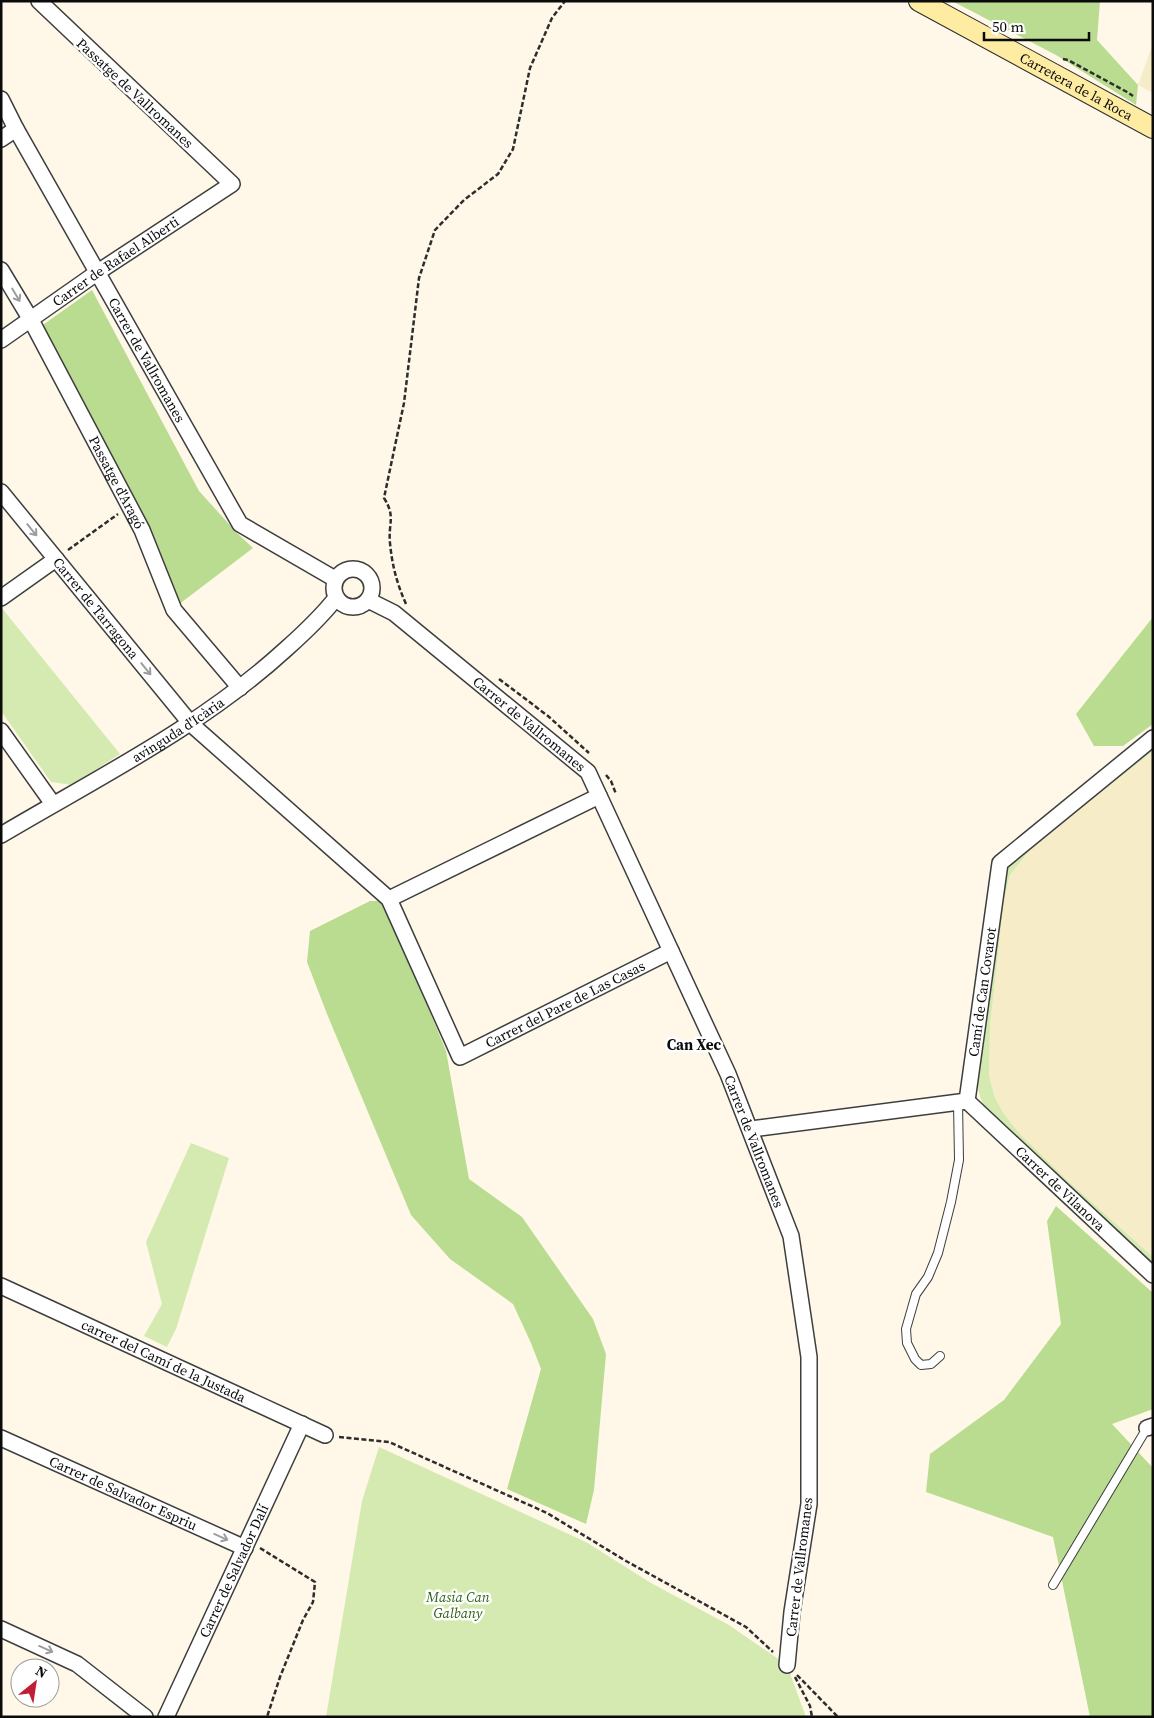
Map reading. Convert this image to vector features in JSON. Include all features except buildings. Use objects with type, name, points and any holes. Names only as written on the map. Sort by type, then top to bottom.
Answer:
[{"type":"street","name":"Passatge de Vallromanes","points":[[39,1],[232,184]]},
{"type":"street","name":"Carretera de la Roca","points":[[919,1],[1153,128]]},
{"type":"street","name":"Carrer de Vallromanes","points":[[1,99],[16,129],[240,524],[335,580]]},
{"type":"street","points":[[1,139],[16,129]]},
{"type":"street","name":"Carrer de Rafael Alberti","points":[[1,340],[98,272],[232,184]]},
{"type":"street","name":"Passatge d'Aragó","points":[[1,270],[30,320],[142,530],[174,610],[240,688]]},
{"type":"street","name":"Carrer de Tarragona","points":[[1,492],[191,724],[389,899]]},
{"type":"street","points":[[1,598],[56,559]]},
{"type":"street","points":[[350,569],[363,572],[367,576],[372,588],[368,600],[358,607],[351,607],[340,603],[334,592],[335,580],[344,571],[350,569]]},
{"type":"street","name":"avinguda d'Icària","points":[[1,835],[191,724],[260,673],[325,612],[336,598]]},
{"type":"street","name":"Carrer de Vallromanes","points":[[368,600],[394,613],[588,772],[728,1074],[751,1129],[792,1236],[809,1358],[809,1504],[792,1612],[788,1665]]},
{"type":"street","points":[[1,731],[53,804]]},
{"type":"street","name":"Camí de Can Covarot","points":[[963,1102],[1000,863],[1153,738]]},
{"type":"street","points":[[389,899],[599,796]]},
{"type":"street","name":"Carrer del Pare de Las Casas","points":[[389,899],[460,1057],[671,951]]},
{"type":"street","points":[[751,1129],[963,1102]]},
{"type":"street","name":"Carrer de Vilanova","points":[[963,1102],[1153,1275]]},
{"type":"street","name":"carrer del Camí de la Justada","points":[[1,1286],[325,1435]]},
{"type":"street","name":"Carrer de Salvador Dalí","points":[[166,1717],[302,1424]]},
{"type":"street","name":"Carrer de Salvador Espriu","points":[[1,1438],[247,1544]]},
{"type":"street","points":[[1,1630],[77,1664],[145,1717]]},
{"type":"lane","points":[[940,1356],[931,1364],[921,1365],[915,1359],[907,1343],[906,1329],[916,1294],[928,1277],[938,1253],[953,1194],[959,1160],[963,1102]]},
{"type":"lane","points":[[1052,1585],[1150,1427]]},
{"type":"path","points":[[408,610],[397,583],[390,542],[391,510],[384,498],[404,403],[419,278],[435,230],[464,200],[498,174],[513,149],[530,68],[552,18],[565,1]]},
{"type":"path","points":[[56,559],[129,505]]},
{"type":"path","points":[[499,678],[548,716],[585,748],[590,755]]},
{"type":"path","points":[[601,768],[611,781],[616,797]]},
{"type":"path","points":[[325,1435],[389,1442],[547,1513],[626,1561],[746,1628],[788,1665],[838,1717]]},
{"type":"path","points":[[247,1544],[263,1551],[315,1582],[312,1602],[283,1669],[267,1717]]},
{"type":"path","points":[[788,1665],[798,1680],[810,1706],[812,1717]]},
{"type":"shaded area","points":[[1153,43],[1153,93],[1138,85]]},
{"type":"shaded area","points":[[1153,751],[1153,1257],[1067,1180],[1020,1134],[1004,1114],[995,1098],[989,1076],[990,1026],[1004,900],[1010,875],[1033,846]]},
{"type":"green space","points":[[952,1],[1100,1],[1097,40],[1138,85],[1136,105],[1056,55]]},
{"type":"green space","points":[[92,290],[199,491],[253,548],[178,605],[145,537],[148,525],[40,327]]},
{"type":"green space","points":[[1,607],[120,754],[72,785],[51,782],[1,711]]},
{"type":"green space","points":[[1153,617],[1153,724],[1123,746],[1094,746],[1076,714]]},
{"type":"green space","points":[[1153,741],[1153,751],[1033,846],[1010,875],[1004,900],[990,1026],[989,1076],[995,1098],[1004,1114],[1020,1134],[1067,1180],[1153,1257],[1153,1267],[997,1124],[983,1104],[977,1080],[1005,873],[1019,851]]},
{"type":"green space","points":[[370,901],[385,901],[446,1051],[469,1179],[522,1217],[593,1319],[606,1354],[594,1490],[586,1524],[507,1489],[541,1369],[513,1304],[450,1259],[411,1215],[307,962],[310,931]]},
{"type":"green space","points":[[191,1143],[229,1158],[176,1329],[167,1347],[144,1336],[162,1304],[146,1242]]},
{"type":"green space","points":[[1056,1206],[1153,1293],[1153,1409],[1112,1424],[1153,1468],[1153,1717],[1090,1717],[1053,1537],[926,1492],[930,1454],[1004,1400],[1061,1324],[1047,1221]]},
{"type":"green space","name":"Masia Can Galbany","points":[[379,1447],[586,1542],[651,1583],[729,1625],[787,1665],[806,1717],[326,1717],[362,1501]]},
{"type":"district","name":"Can Xec","points":[[694,1045]]}]
